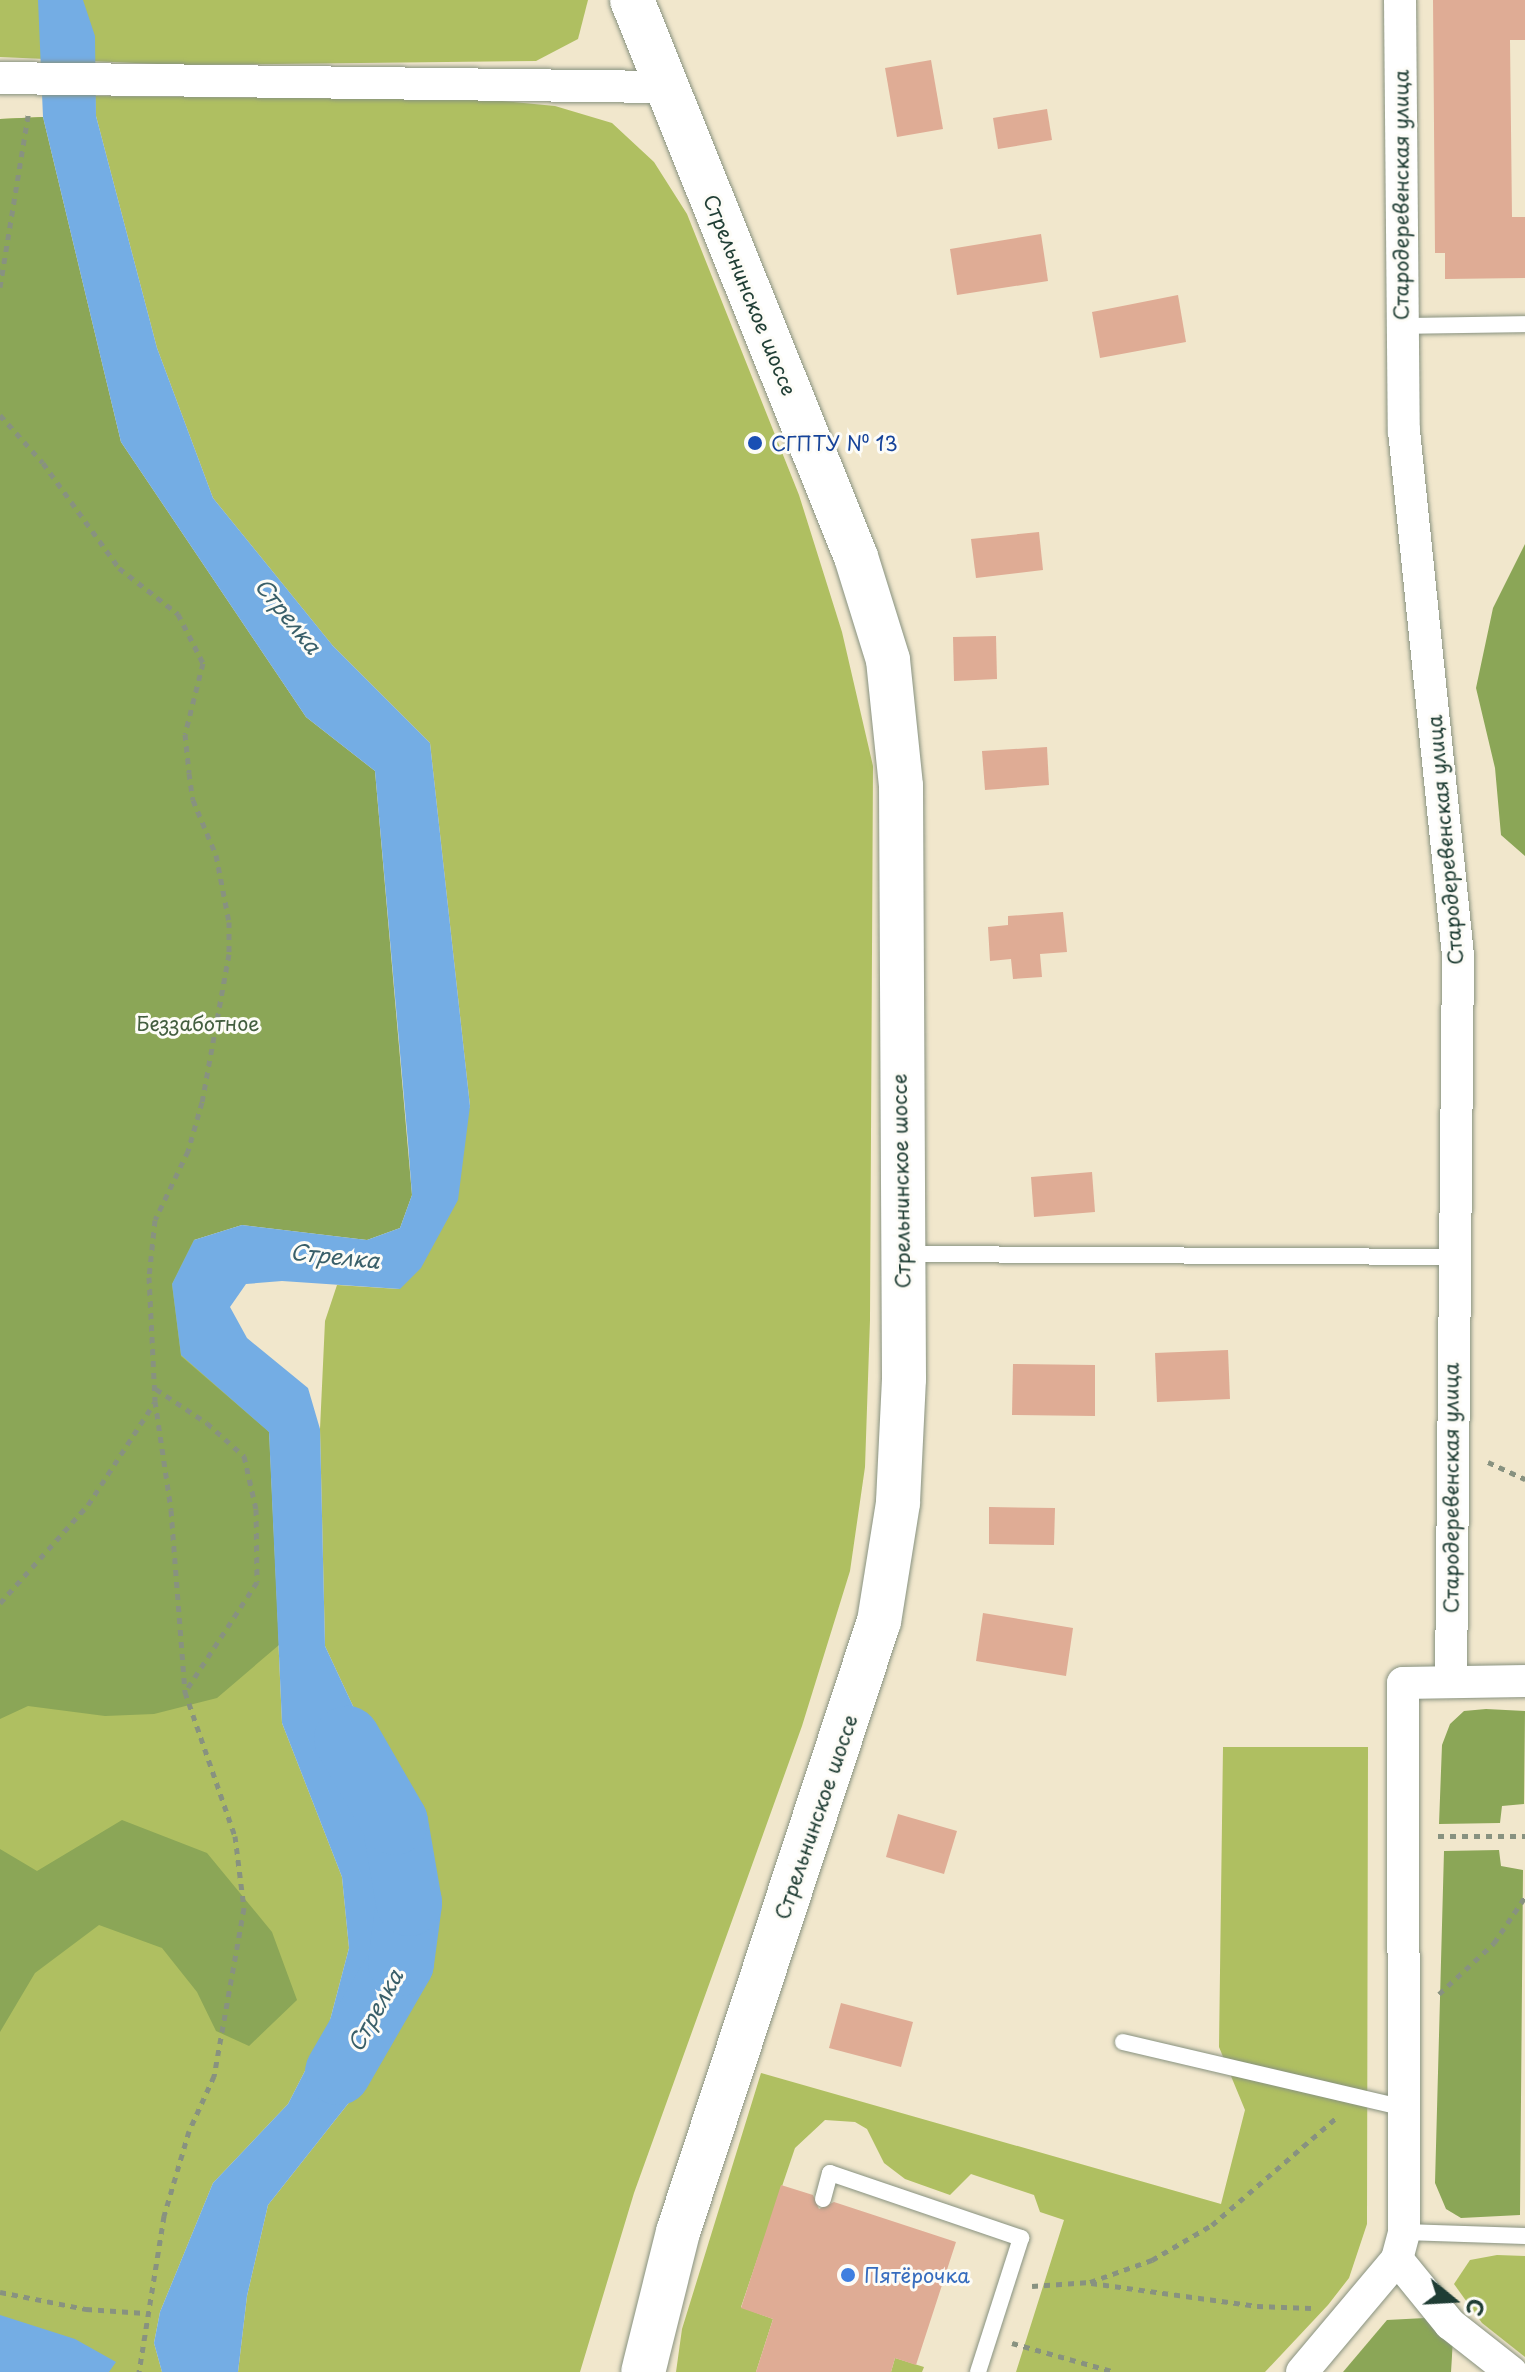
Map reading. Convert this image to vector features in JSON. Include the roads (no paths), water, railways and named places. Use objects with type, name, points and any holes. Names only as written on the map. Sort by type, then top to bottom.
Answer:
[{"type":"main road","name":"Стрельнинское шоссе","points":[[632,0],[856,557],[888,660],[901,786],[902,1254],[898,1503],[879,1621],[678,2232],[643,2372]]},
{"type":"street","name":"Стародеревенская улица","points":[[1400,0],[1404,431],[1458,955],[1451,1682]]},
{"type":"street","points":[[0,78],[665,87]]},
{"type":"street","points":[[1511,2372],[1450,2324],[1401,2246],[1404,2108],[1403,1683],[1525,1681]]},
{"type":"street","points":[[1302,2372],[1401,2246]]},
{"type":"lane","points":[[1402,326],[1525,324]]},
{"type":"lane","points":[[902,1254],[1453,1257]]},
{"type":"lane","points":[[1123,2042],[1404,2108]]},
{"type":"lane","points":[[823,2199],[830,2173],[1021,2238],[978,2372]]},
{"type":"lane","points":[[1401,2246],[1525,2236]]},
{"type":"water","points":[[38,0],[83,0],[95,36],[96,116],[157,348],[213,498],[333,646],[430,743],[470,1106],[458,1200],[421,1268],[400,1289],[282,1281],[246,1284],[230,1307],[247,1338],[308,1388],[320,1429],[325,1646],[373,1749],[405,1858],[395,1959],[351,2100],[268,2205],[247,2296],[238,2372],[162,2372],[154,2343],[160,2312],[213,2183],[288,2104],[329,2024],[349,1948],[342,1877],[282,1723],[269,1432],[181,1355],[172,1284],[194,1240],[242,1225],[367,1240],[400,1228],[412,1195],[408,1143],[375,771],[306,717],[121,442],[43,117]]},
{"type":"water","points":[[0,2315],[75,2339],[116,2362],[109,2372],[0,2372]]},
{"type":"waterway","name":"Стрелка","points":[[338,2072],[401,1963],[409,1903],[395,1822],[347,1739]]},
{"type":"place","name":"СГПТУ N⁰ 13","points":[[755,443]]},
{"type":"place","name":"Пятёрочка","points":[[848,2275]]},
{"type":"park label","name":"Беззаботное","points":[[198,1023]]}]
